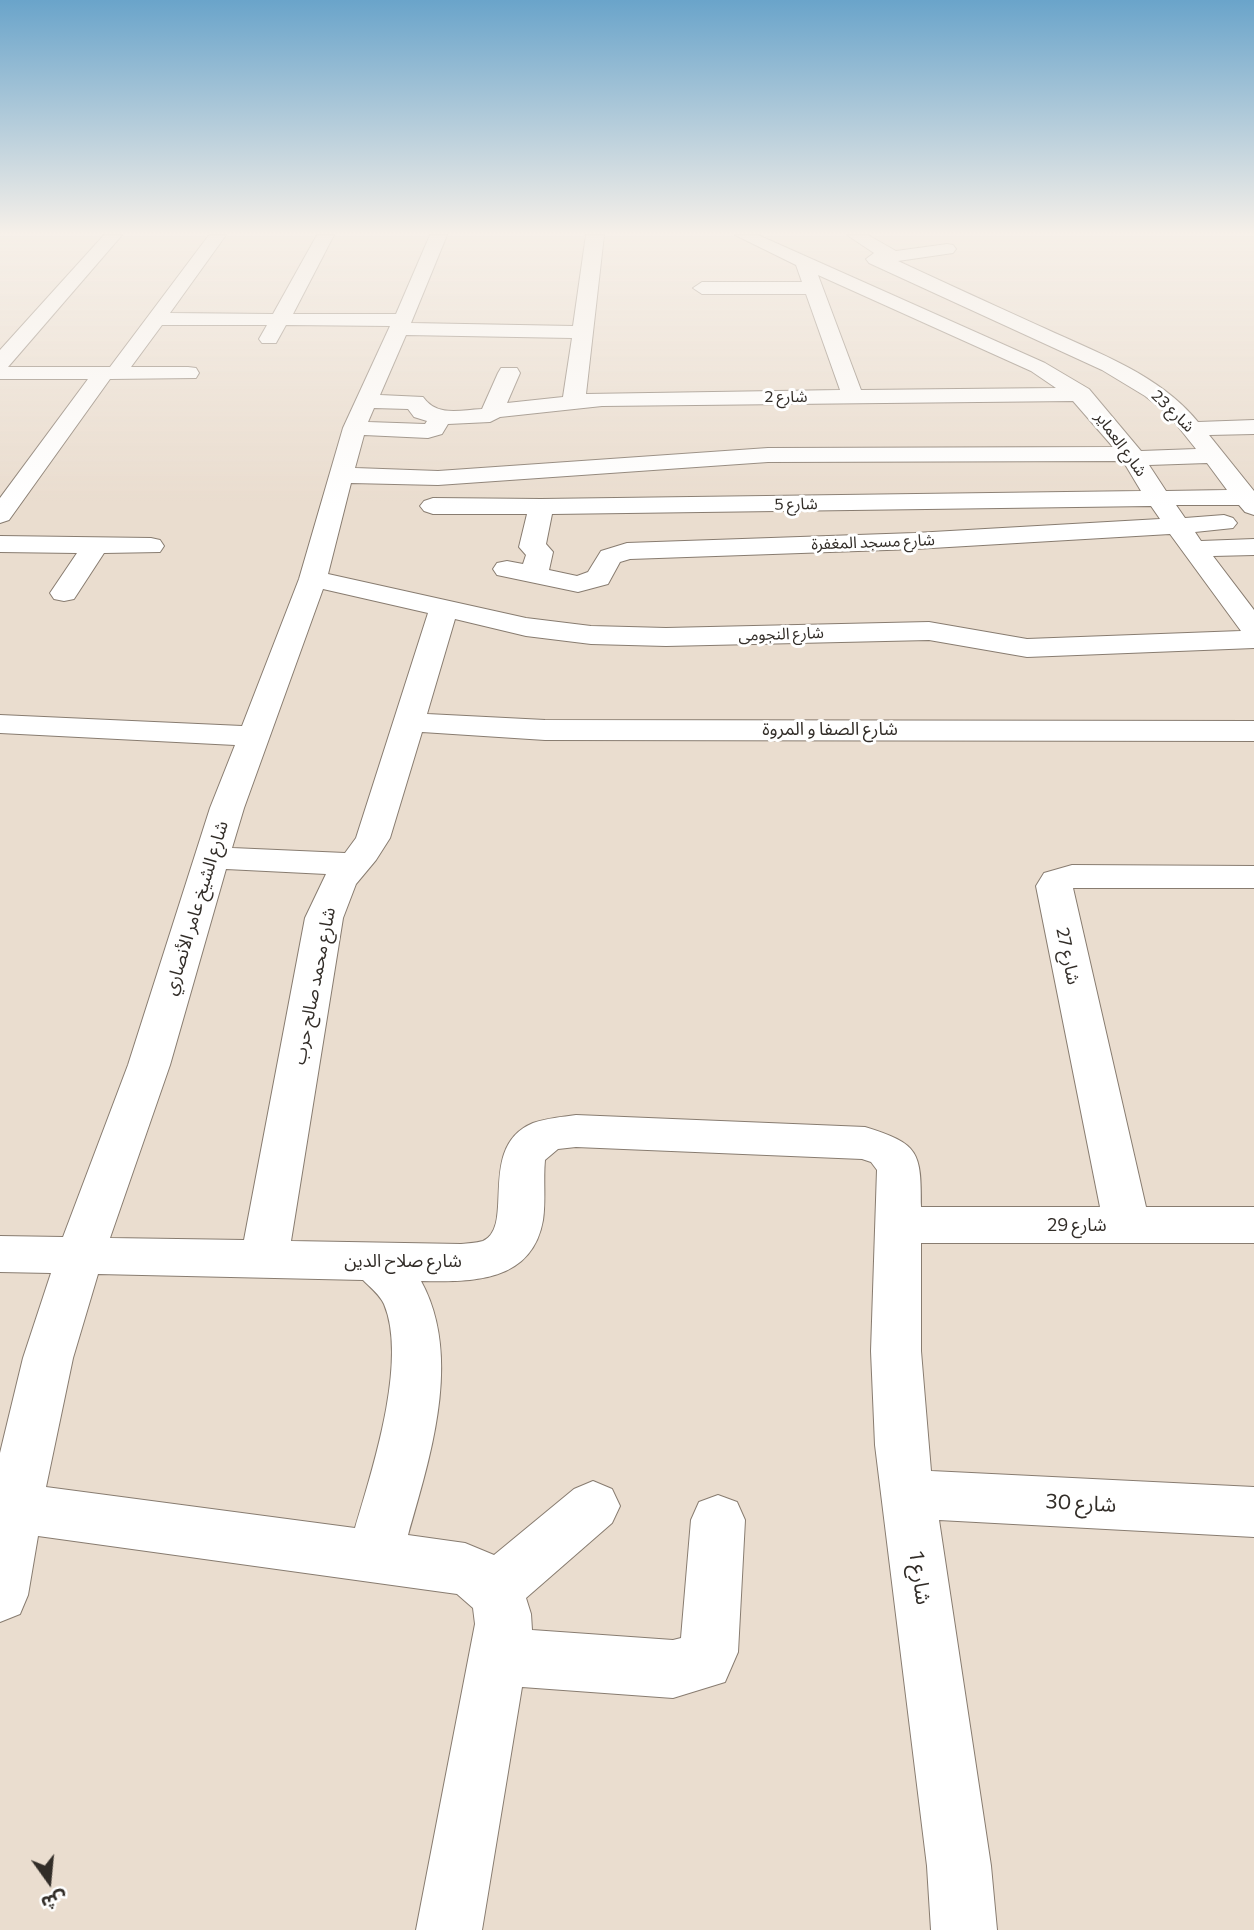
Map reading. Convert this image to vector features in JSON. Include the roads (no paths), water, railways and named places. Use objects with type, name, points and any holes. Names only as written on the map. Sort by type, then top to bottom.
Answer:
[{"type":"street","points":[[0,363],[34,325]]},
{"type":"street","points":[[0,515],[150,325]]},
{"type":"street","points":[[268,341],[277,325]]},
{"type":"street","name":"شارع الشيخ عامر الأنصاري","points":[[0,1595],[48,1358],[79,1258],[149,1065],[230,796],[313,579],[340,475],[360,414],[401,325]]},
{"type":"street","points":[[425,325],[582,332]]},
{"type":"street","points":[[575,400],[583,325]]},
{"type":"street","points":[[828,325],[853,397]]},
{"type":"street","points":[[936,325],[1038,367],[1123,434],[1227,468]]},
{"type":"street","name":"شارع 23","points":[[1025,325],[1109,366],[1162,410]]},
{"type":"street","points":[[0,373],[188,373]]},
{"type":"street","points":[[492,411],[509,373]]},
{"type":"street","name":"شارع 2","points":[[360,414],[428,431],[434,429],[439,418],[485,416],[492,411],[575,400],[853,397],[1123,434]]},
{"type":"street","points":[[1123,434],[1162,410],[1227,468]]},
{"type":"street","points":[[1227,468],[1254,427]]},
{"type":"street","points":[[1123,434],[1194,549],[1211,571],[1242,596],[1253,630]]},
{"type":"street","points":[[340,475],[438,478],[1123,434],[1227,468]]},
{"type":"street","name":"شارع 5","points":[[433,506],[771,505],[1123,434]]},
{"type":"street","points":[[751,456],[786,545]]},
{"type":"street","name":"شارع مسجد المغفرة","points":[[507,569],[570,583],[586,583],[598,578],[610,557],[620,552],[964,538],[1178,525],[1227,468]]},
{"type":"street","points":[[534,575],[540,552],[532,547],[541,507]]},
{"type":"street","points":[[0,569],[10,544],[151,546]]},
{"type":"street","points":[[64,593],[96,545]]},
{"type":"street","points":[[1194,549],[1254,547]]},
{"type":"street","points":[[1211,571],[1254,570]]},
{"type":"street","name":"شارع النجومى","points":[[313,579],[558,632],[625,637],[929,631],[1020,648],[1253,630]]},
{"type":"street","name":"شارع محمد صالح حرب","points":[[264,1261],[324,918],[338,881],[364,853],[373,838],[444,608]]},
{"type":"street","name":"شارع الصفا و المروة","points":[[407,722],[545,730],[1254,731]]},
{"type":"street","points":[[0,724],[255,736]]},
{"type":"street","points":[[212,858],[352,864]]},
{"type":"street","name":"شارع 27","points":[[1127,1225],[1054,886],[1063,877],[1072,876],[1254,877]]},
{"type":"street","name":"شارع صلاح الدين","points":[[0,1254],[79,1258],[461,1263],[487,1258],[503,1251],[517,1228],[524,1153],[533,1142],[561,1131],[865,1143],[876,1146],[895,1158],[899,1167],[900,1225]]},
{"type":"street","name":"شارع 29","points":[[900,1225],[1254,1225]]},
{"type":"street","name":"شارع 1","points":[[900,1225],[897,1395],[959,1866],[964,1930]]},
{"type":"street","points":[[374,1556],[400,1468],[415,1364],[414,1325],[409,1304],[395,1281],[375,1262]]},
{"type":"street","name":"شارع 30","points":[[908,1494],[1254,1513]]},
{"type":"street","points":[[495,1589],[593,1506]]},
{"type":"street","points":[[16,1508],[465,1569],[481,1576],[495,1589],[502,1606],[504,1624],[449,1930]]},
{"type":"street","points":[[498,1656],[673,1669],[704,1662],[709,1652],[719,1520]]}]
